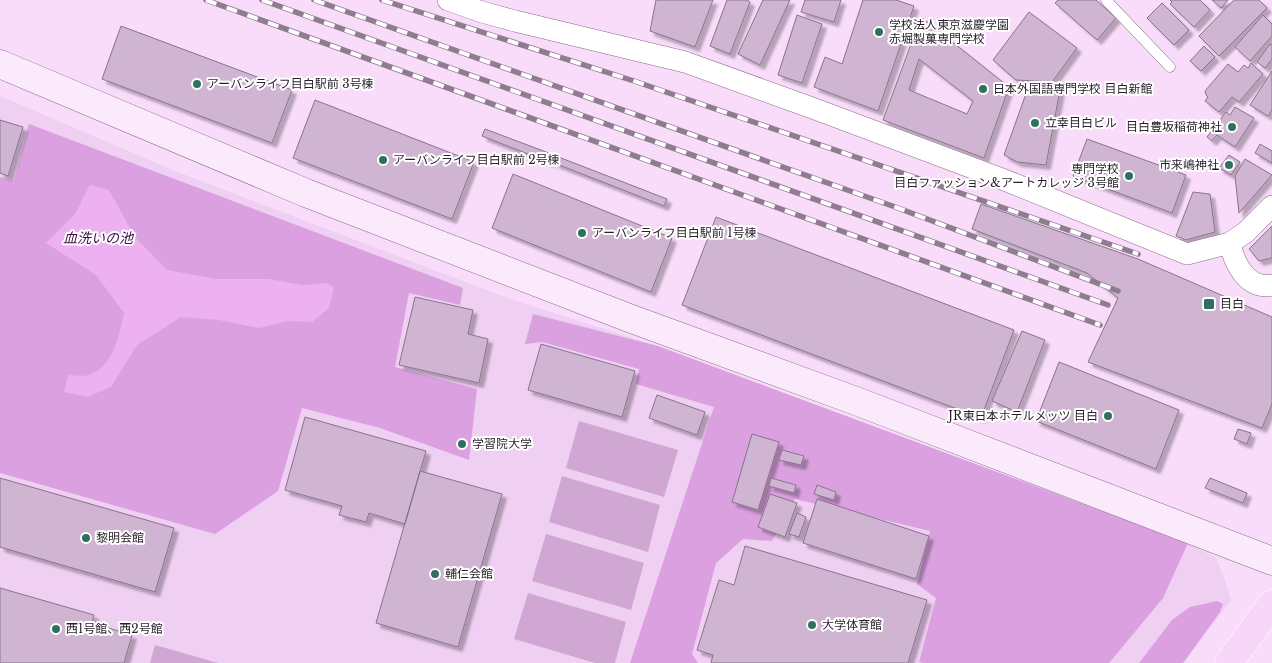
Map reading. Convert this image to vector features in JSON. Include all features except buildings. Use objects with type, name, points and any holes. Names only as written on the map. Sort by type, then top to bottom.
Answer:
[{"type":"main road","points":[[1229,663],[1272,604]]},
{"type":"street","points":[[448,0],[516,21],[685,62],[815,108],[1002,179],[1187,254],[1230,243],[1246,232],[1272,206]]},
{"type":"street","points":[[0,64],[306,193],[620,315],[856,401],[1272,561]]},
{"type":"street","points":[[1230,243],[1233,259],[1247,279],[1265,286],[1272,285]]},
{"type":"lane","points":[[1106,0],[1170,67]]},
{"type":"shaded area","name":"学習院大学","points":[[0,96],[175,171],[468,283],[516,301],[658,346],[1188,543],[1216,558],[1231,600],[1184,663],[0,663]]},
{"type":"shaded area","points":[[29,124],[463,288],[460,305],[409,293],[395,367],[477,389],[469,460],[380,428],[302,408],[278,491],[215,534],[0,473],[0,177],[14,181]]},
{"type":"shaded area","points":[[533,314],[658,346],[1188,543],[1163,598],[1109,663],[923,663],[919,662],[936,598],[917,584],[930,531],[795,499],[772,541],[743,539],[716,563],[692,654],[698,663],[630,663],[714,407],[636,384],[639,369],[542,342],[525,344]]},
{"type":"shaded area","points":[[579,421],[678,450],[664,497],[566,468]]},
{"type":"shaded area","points":[[562,476],[660,505],[648,552],[549,522]]},
{"type":"shaded area","points":[[546,534],[644,563],[631,610],[532,581]]},
{"type":"shaded area","points":[[528,593],[626,622],[615,663],[595,663],[514,639]]},
{"type":"shaded area","points":[[1217,601],[1223,604],[1220,612],[1183,663],[1139,663],[1172,620],[1190,607]]},
{"type":"shaded area","points":[[155,645],[218,663],[150,663]]},
{"type":"water","name":"血洗いの池","points":[[90,185],[109,190],[135,237],[167,270],[216,279],[269,279],[303,285],[326,283],[334,287],[329,308],[312,322],[288,321],[259,328],[219,320],[181,317],[137,345],[111,387],[87,397],[64,392],[68,375],[84,376],[94,373],[108,360],[117,342],[124,313],[96,275],[46,243],[75,214]]},
{"type":"railway","points":[[206,0],[1100,325]]},
{"type":"railway","points":[[262,0],[1108,305]]},
{"type":"railway","points":[[314,0],[898,208],[1118,291]]},
{"type":"railway","points":[[382,0],[634,81],[1138,254]]},
{"type":"place","name":"学校法人東京滋慶学園 赤堀製菓専門学校","points":[[879,32]]},
{"type":"place","name":"アーバンライフ目白駅前 3号棟","points":[[197,84]]},
{"type":"place","name":"日本外国語専門学校 目白新館","points":[[983,89]]},
{"type":"place","name":"立幸目白ビル","points":[[1035,123]]},
{"type":"place","name":"目白豊坂稲荷神社","points":[[1232,127]]},
{"type":"place","name":"アーバンライフ目白駅前 2号棟","points":[[383,160]]},
{"type":"place","name":"市来嶋神社","points":[[1229,165]]},
{"type":"place","name":"専門学校 目白ファッション&アートカレッジ 3号館","points":[[1129,176]]},
{"type":"place","name":"アーバンライフ目白駅前 1号棟","points":[[582,233]]},
{"type":"place","name":"目白","points":[[1209,304]]},
{"type":"place","name":"JR東日本ホテルメッツ 目白","points":[[1108,416]]},
{"type":"place","name":"学習院大学","points":[[462,444]]},
{"type":"place","name":"黎明会館","points":[[86,538]]},
{"type":"place","name":"輔仁会館","points":[[435,574]]},
{"type":"place","name":"大学体育館","points":[[812,625]]},
{"type":"place","name":"西1号館、西2号館","points":[[56,629]]}]
